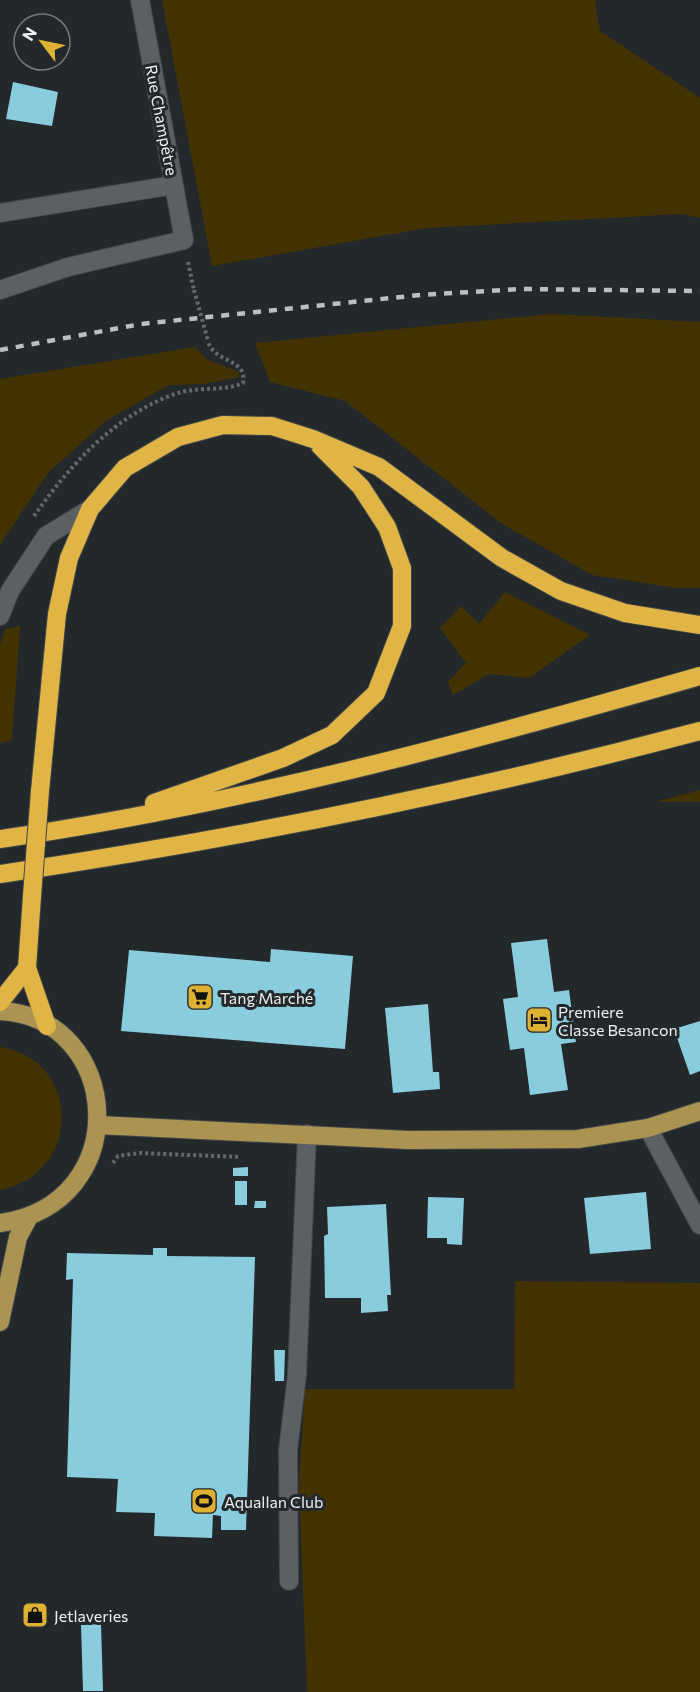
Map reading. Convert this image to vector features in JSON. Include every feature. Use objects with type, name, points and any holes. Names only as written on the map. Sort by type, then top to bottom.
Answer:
[{"type":"highway","points":[[47,1026],[27,968],[40,791],[57,614],[69,558],[90,508],[125,468],[178,436],[223,425],[272,426],[313,439],[379,467],[502,558],[561,591],[625,613],[700,625]]},
{"type":"highway","points":[[86,827],[283,758],[322,740],[332,735],[376,693],[402,626],[402,568],[387,527],[361,487],[313,439]]},
{"type":"highway","points":[[0,839],[86,827],[352,769],[536,722],[700,676]]},
{"type":"highway","points":[[0,874],[236,835],[424,798],[700,731]]},
{"type":"highway","points":[[0,1002],[27,968]]},
{"type":"main road","points":[[0,1011],[20,1015],[47,1026],[70,1045],[86,1068],[96,1096],[98,1125],[93,1148],[79,1177],[51,1206],[29,1217],[0,1223]]},
{"type":"main road","points":[[98,1125],[408,1140],[578,1139],[648,1128],[700,1111]]},
{"type":"main road","points":[[0,1322],[18,1237],[29,1217]]},
{"type":"street","name":"Rue Champêtre","points":[[140,0],[184,240]]},
{"type":"street","points":[[0,213],[174,185]]},
{"type":"street","points":[[0,290],[68,267],[184,240]]},
{"type":"street","points":[[0,616],[10,591],[46,536],[90,508]]},
{"type":"street","points":[[648,1128],[700,1225]]},
{"type":"street","points":[[289,1581],[288,1450],[297,1375],[307,1134]]},
{"type":"path","points":[[184,240],[194,290],[208,341]]},
{"type":"path","points":[[112,1164],[118,1156],[140,1153],[212,1156]]},
{"type":"shaded area","points":[[162,0],[598,0],[595,2],[600,31],[700,98],[700,218],[682,214],[427,228],[212,266]]},
{"type":"shaded area","points":[[551,314],[700,322],[700,588],[677,588],[592,575],[501,523],[345,401],[270,382],[255,343]]},
{"type":"shaded area","points":[[195,347],[206,359],[239,372],[238,377],[204,384],[169,385],[107,420],[48,473],[0,545],[0,379]]},
{"type":"shaded area","points":[[505,592],[590,635],[529,678],[489,674],[453,695],[448,682],[466,663],[440,628],[461,606],[479,624]]},
{"type":"shaded area","points":[[20,626],[12,740],[0,743],[0,645],[5,629]]},
{"type":"shaded area","points":[[700,790],[700,802],[656,802]]},
{"type":"shaded area","points":[[0,1047],[27,1056],[47,1073],[58,1094],[62,1117],[58,1141],[46,1163],[27,1180],[0,1190]]},
{"type":"shaded area","points":[[515,1281],[700,1283],[700,1692],[307,1692],[299,1483],[305,1389],[514,1389]]},
{"type":"building","points":[[13,82],[58,92],[52,126],[6,119]]},
{"type":"building","name":"Premiere Classe Besancon","points":[[547,939],[554,992],[569,990],[576,1042],[561,1044],[568,1090],[530,1095],[524,1048],[510,1050],[503,999],[518,997],[511,943]]},
{"type":"building","points":[[271,949],[353,956],[345,1049],[121,1031],[129,950],[270,962]]},
{"type":"building","points":[[428,1004],[433,1072],[439,1072],[440,1089],[393,1093],[385,1008]]},
{"type":"building","points":[[700,1021],[700,1071],[690,1075],[674,1029]]},
{"type":"building","points":[[248,1167],[248,1176],[233,1176],[233,1168]]},
{"type":"building","points":[[235,1181],[247,1181],[247,1205],[235,1205]]},
{"type":"building","points":[[646,1192],[651,1249],[590,1254],[584,1198]]},
{"type":"building","points":[[428,1197],[464,1198],[462,1245],[447,1244],[447,1238],[427,1238]]},
{"type":"building","points":[[255,1201],[266,1201],[266,1208],[254,1208]]},
{"type":"building","points":[[386,1204],[391,1295],[387,1295],[388,1311],[361,1313],[361,1298],[325,1298],[324,1236],[328,1234],[327,1207]]},
{"type":"building","points":[[153,1248],[167,1248],[167,1256],[255,1257],[246,1530],[221,1530],[221,1516],[213,1515],[212,1538],[154,1536],[155,1513],[116,1512],[118,1479],[67,1477],[73,1279],[66,1280],[67,1253],[153,1255]]},
{"type":"building","points":[[274,1350],[285,1350],[284,1381],[275,1381]]},
{"type":"building","points":[[101,1624],[103,1691],[83,1691],[81,1625]]},
{"type":"railway","points":[[0,350],[141,324],[420,295],[521,289],[700,291]]},
{"type":"place","name":"Tang Marché","points":[[200,997]]},
{"type":"place","name":"Premiere Classe Besancon","points":[[539,1020]]},
{"type":"place","name":"Aquallan Club","points":[[204,1501]]},
{"type":"place","name":"Jetlaveries","points":[[35,1615]]}]
